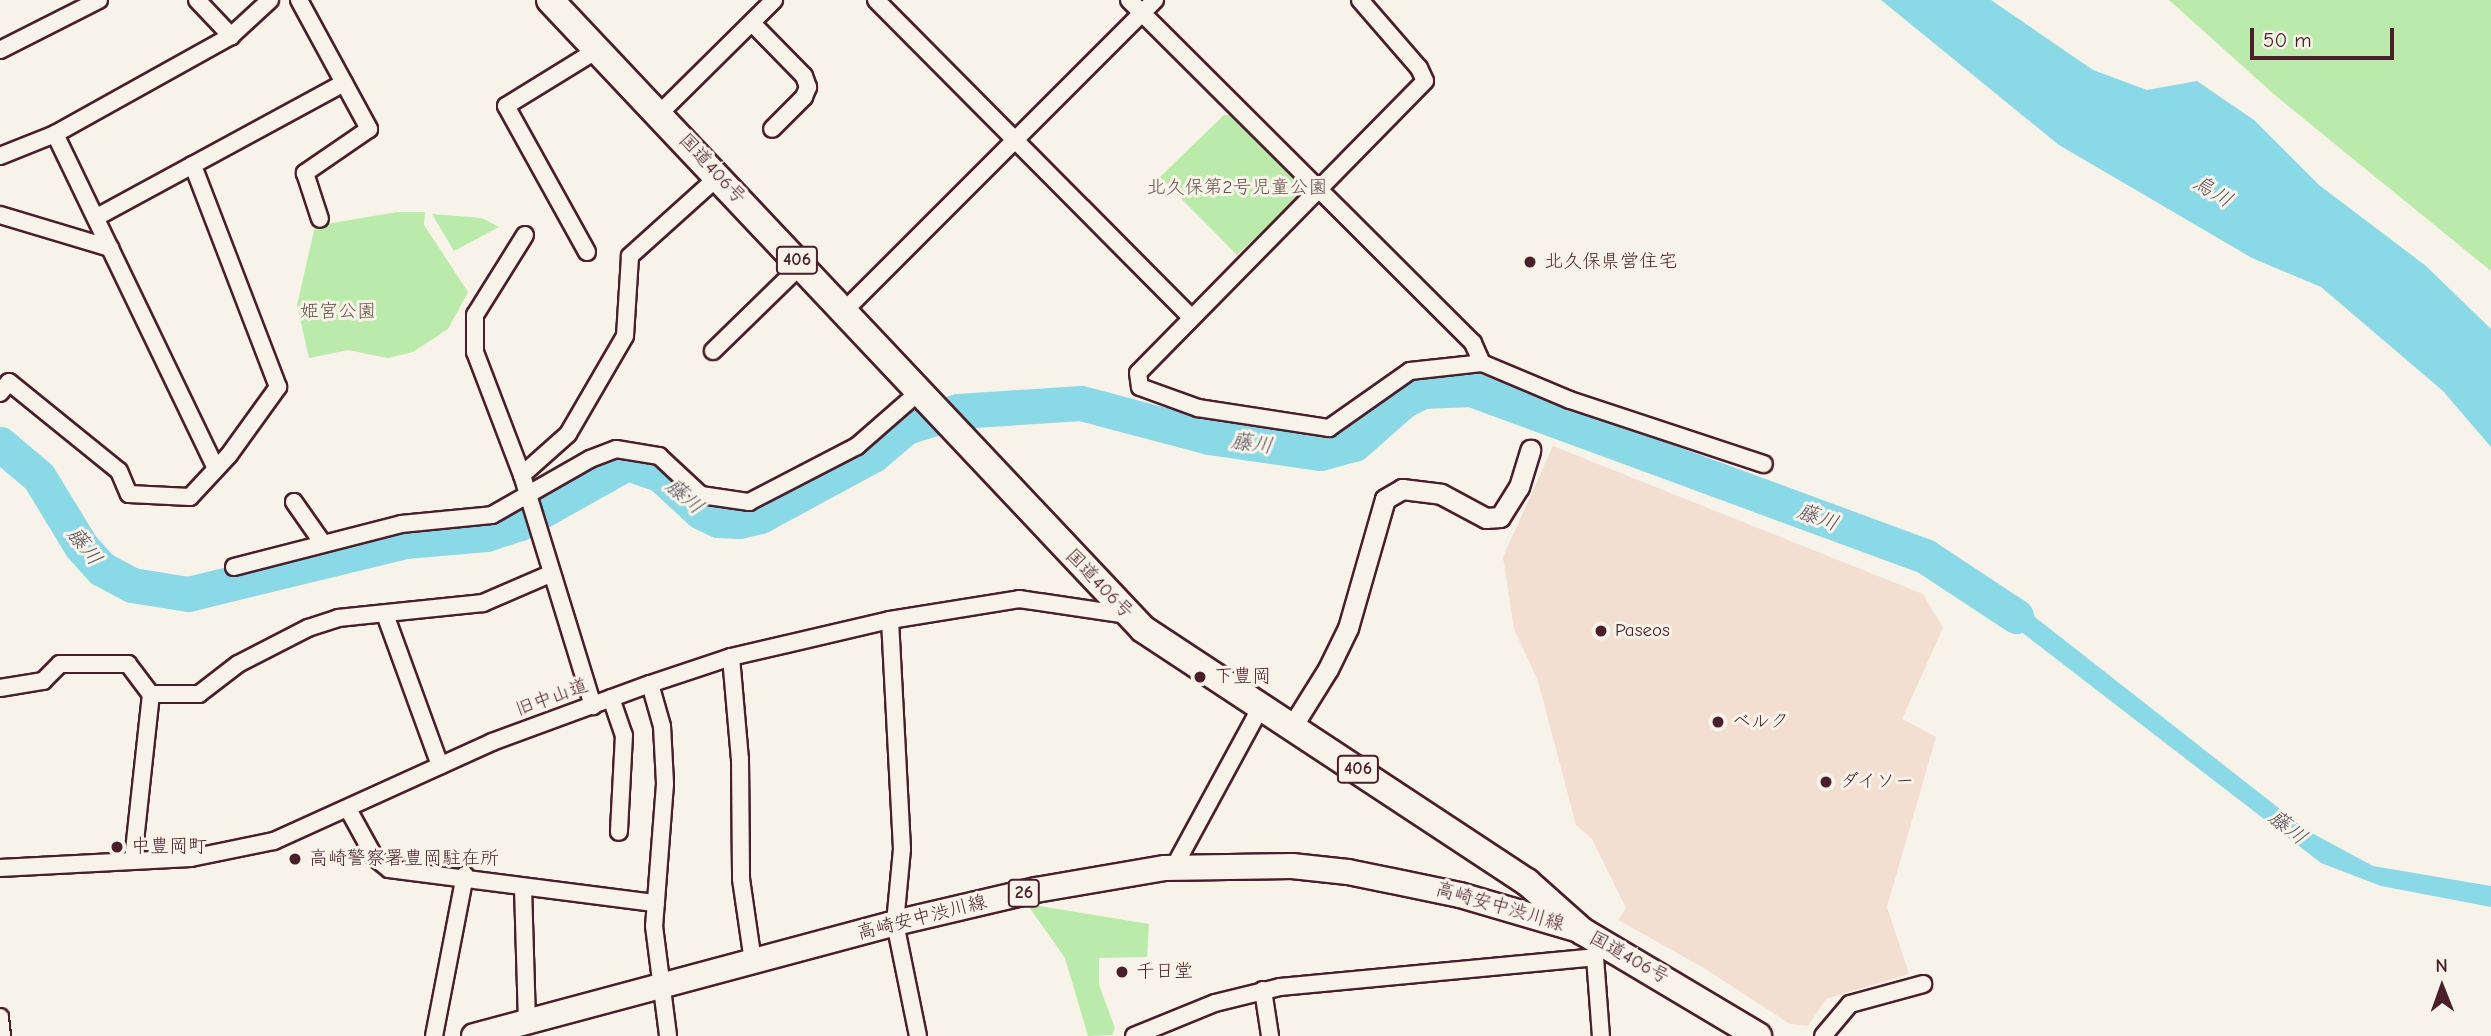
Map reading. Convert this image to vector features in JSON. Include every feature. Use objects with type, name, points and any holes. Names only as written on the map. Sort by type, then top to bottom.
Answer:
[{"type":"highway","name":"国道406号","points":[[550,0],[719,176],[1128,615],[1203,670],[1293,725],[1527,881],[1593,944],[1758,1036]]},
{"type":"main road","name":"高崎安中渋川線","points":[[474,1036],[895,923],[1036,890],[1174,867],[1292,866],[1404,880],[1593,944]]},
{"type":"street","points":[[0,50],[99,0]]},
{"type":"street","points":[[197,0],[230,36]]},
{"type":"street","points":[[0,156],[55,134],[230,36],[270,0]]},
{"type":"street","points":[[299,0],[369,129],[305,173],[320,219]]},
{"type":"street","points":[[659,114],[774,0]]},
{"type":"street","points":[[876,0],[1191,317]]},
{"type":"street","points":[[1129,0],[1473,343],[1482,363]]},
{"type":"street","points":[[844,312],[1155,0]]},
{"type":"street","points":[[1360,0],[1419,68],[1425,81],[1191,317],[1136,379],[1140,387],[1174,401],[1245,418],[1329,428],[1410,371],[1482,363],[1570,400],[1764,464]]},
{"type":"street","points":[[751,23],[804,76],[808,87],[804,97],[772,128]]},
{"type":"street","points":[[587,252],[506,106],[597,50]]},
{"type":"street","points":[[97,217],[344,83]]},
{"type":"street","points":[[55,134],[216,468]]},
{"type":"street","points":[[0,393],[9,382],[119,471],[129,494],[190,497],[216,468],[278,387],[193,165]]},
{"type":"street","points":[[522,475],[568,434],[625,336],[630,256],[719,176]]},
{"type":"street","points":[[0,215],[110,248]]},
{"type":"street","points":[[525,235],[475,315],[475,352],[522,475],[550,574],[593,706]]},
{"type":"street","points":[[713,351],[801,265]]},
{"type":"street","points":[[234,566],[401,524],[492,515],[530,500],[590,459],[616,449],[659,456],[701,495],[749,502],[934,407]]},
{"type":"street","points":[[1293,725],[1324,678],[1348,628],[1385,499],[1402,489],[1441,494],[1478,515],[1500,517],[1519,487],[1530,450]]},
{"type":"street","points":[[294,502],[322,542]]},
{"type":"street","points":[[151,694],[199,694],[238,664],[308,628],[338,618],[386,617],[483,604],[550,574]]},
{"type":"street","name":"旧中山道","points":[[0,868],[191,858],[274,841],[440,765],[650,684],[731,657],[890,620],[1020,598],[1128,615]]},
{"type":"street","points":[[386,617],[440,765]]},
{"type":"street","points":[[890,620],[902,849],[895,923],[918,1036]]},
{"type":"street","points":[[731,657],[740,759],[741,879],[753,961]]},
{"type":"street","points":[[0,688],[43,681],[60,664],[128,664],[151,694],[133,860]]},
{"type":"street","points":[[650,684],[662,726],[665,784],[656,903],[660,988],[668,1036]]},
{"type":"street","points":[[611,698],[624,735],[619,832]]},
{"type":"street","points":[[1174,867],[1262,705]]},
{"type":"street","points":[[348,809],[375,858],[389,869],[465,875],[523,887],[612,894],[656,903]]},
{"type":"street","points":[[434,1036],[465,875]]},
{"type":"street","points":[[523,887],[527,1022]]},
{"type":"street","points":[[1134,1036],[1215,1003],[1263,990],[1593,944],[1601,1036]]},
{"type":"street","points":[[1824,1036],[1850,1004],[1923,984]]},
{"type":"street","points":[[1263,990],[1270,1036]]},
{"type":"street","points":[[0,1017],[2,1036]]},
{"type":"shaded area","points":[[1553,446],[1923,594],[1943,628],[1902,719],[1936,737],[1887,907],[1909,974],[1826,999],[1808,1026],[1790,1024],[1704,968],[1618,920],[1626,908],[1592,839],[1576,825],[1538,681],[1514,629],[1503,557]]},
{"type":"green space","points":[[2169,0],[2491,0],[2491,271],[2276,96]]},
{"type":"green space","name":"北久保第2号児童公園","points":[[1224,115],[1233,115],[1299,182],[1299,197],[1237,255],[1160,177]]},
{"type":"green space","name":"姫宮公園","points":[[397,212],[425,212],[424,225],[468,292],[448,329],[413,352],[388,358],[348,350],[309,358],[297,305],[315,226]]},
{"type":"green space","points":[[432,214],[482,218],[499,227],[454,251]]},
{"type":"green space","points":[[1027,904],[1149,924],[1147,957],[1099,958],[1099,985],[1115,1028],[1112,1035],[1088,1036],[1065,958]]},
{"type":"water","name":"烏川","points":[[1881,0],[1991,0],[2093,70],[2147,90],[2197,81],[2254,120],[2319,185],[2426,266],[2491,329],[2491,447],[2443,391],[2321,287],[2252,258],[2059,145]]},
{"type":"water","points":[[1979,589],[2022,607],[2308,831],[2373,866],[2491,886],[2491,907],[2381,886],[2321,863],[1985,604]]},
{"type":"waterway","name":"藤川","points":[[0,444],[39,477],[81,546],[102,569],[132,585],[188,594],[406,541],[486,534],[520,523],[627,463],[661,475],[701,512],[718,520],[739,521],[760,516],[873,455],[906,427],[958,411],[1081,403],[1209,437],[1320,453],[1354,444],[1403,401],[1423,391],[1471,389],[1925,556],[2016,616]]},
{"type":"place","name":"北久保県営住宅","points":[[1530,262]]},
{"type":"place","name":"Paseos","points":[[1601,631]]},
{"type":"place","name":"下豊岡","points":[[1200,677]]},
{"type":"place","name":"ベルク","points":[[1718,722]]},
{"type":"place","name":"ダイソー","points":[[1826,782]]},
{"type":"place","name":"中豊岡町","points":[[117,847]]},
{"type":"place","name":"高崎警察署豊岡駐在所","points":[[295,859]]},
{"type":"place","name":"千日堂","points":[[1122,972]]}]
